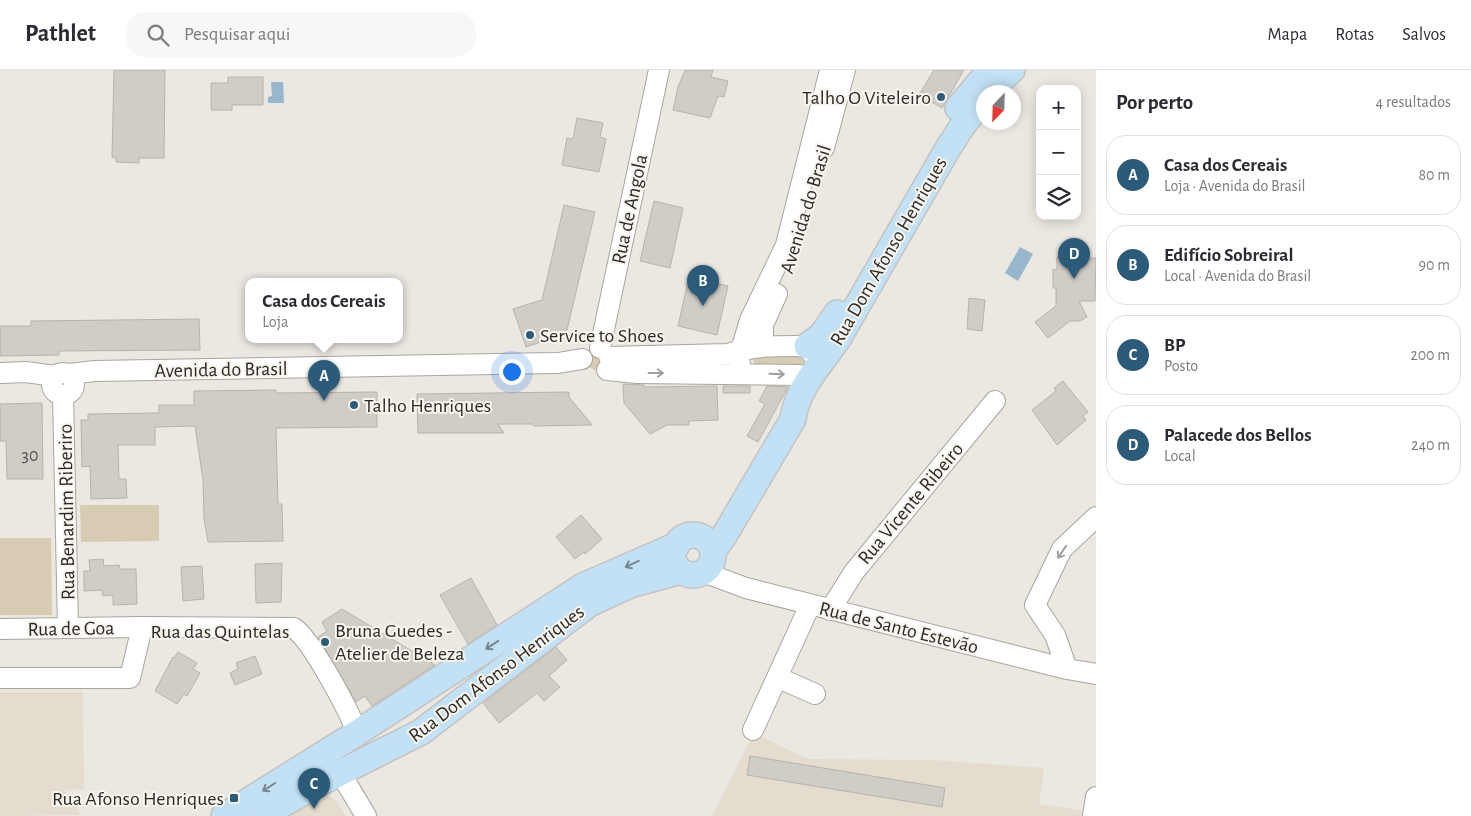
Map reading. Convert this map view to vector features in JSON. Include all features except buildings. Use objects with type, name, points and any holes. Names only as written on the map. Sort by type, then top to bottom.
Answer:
[{"type":"main road","name":"Rua Dom Afonso Henriques","points":[[224,816],[324,773],[380,753],[407,740],[435,722],[589,604],[630,584],[700,558],[783,412],[795,405],[821,336],[830,325],[935,142],[954,113],[990,70]]},
{"type":"main road","points":[[996,85],[1012,70]]},
{"type":"main road","name":"Rua Dom Afonso Henriques","points":[[811,363],[838,340],[947,150],[962,125],[976,108]]},
{"type":"main road","name":"Rua Dom Afonso Henriques","points":[[262,816],[324,773],[361,730],[583,586],[677,545],[685,537],[697,536],[700,558]]},
{"type":"main road","points":[[361,730],[379,738],[380,753]]},
{"type":"street","name":"Rua de Angola","points":[[605,359],[658,70]]},
{"type":"street","name":"Avenida do Brasil","points":[[744,373],[739,361],[750,320],[786,245],[830,70]]},
{"type":"street","name":"Avenida do Brasil","points":[[763,346],[763,325],[796,250],[844,70]]},
{"type":"street","name":"Avenida do Brasil","points":[[763,346],[811,363],[799,375],[637,373],[605,359],[728,354],[742,349],[763,346]]},
{"type":"street","name":"Avenida do Brasil","points":[[0,385],[63,384],[105,371],[558,364],[583,365],[589,374],[599,375],[605,359]]},
{"type":"street","name":"Avenida do Brasil","points":[[0,373],[26,372],[63,384]]},
{"type":"street","name":"Rua Benardim Riberiro","points":[[63,384],[68,628]]},
{"type":"street","name":"Rua Vicente Ribeiro","points":[[830,610],[854,572],[995,401]]},
{"type":"street","points":[[1067,669],[1055,635],[1034,605],[1062,549],[1096,518]]},
{"type":"street","name":"Rua de Santo Estevão","points":[[700,558],[746,588],[1067,669],[1096,674]]},
{"type":"street","points":[[753,730],[779,678],[810,604]]},
{"type":"street","name":"Rua de Goa","points":[[0,629],[142,628]]},
{"type":"street","name":"Rua das Quintelas","points":[[0,678],[130,678],[142,628],[294,628],[307,642],[361,730]]},
{"type":"street","points":[[779,678],[816,694]]},
{"type":"street","points":[[324,773],[366,816]]},
{"type":"street","points":[[1093,816],[1096,797]]},
{"type":"shaded area","points":[[594,353],[604,356],[600,370],[596,371],[587,365],[590,355]]},
{"type":"shaded area","points":[[757,355],[802,355],[808,362],[803,368],[755,366],[753,358]]},
{"type":"shaded area","points":[[80,505],[159,505],[159,541],[81,542]]},
{"type":"shaded area","points":[[0,538],[51,538],[52,615],[0,615]]},
{"type":"shaded area","points":[[0,692],[83,692],[84,789],[64,790],[82,815],[0,816]]},
{"type":"shaded area","points":[[754,733],[808,759],[933,760],[1044,768],[1039,804],[1086,811],[1085,816],[712,816]]},
{"type":"shaded area","points":[[320,794],[330,796],[337,802],[346,816],[274,816]]},
{"type":"water","points":[[271,82],[283,82],[284,103],[268,103],[268,97],[272,96]]},
{"type":"water","points":[[1020,247],[1033,254],[1018,281],[1005,273]]},
{"type":"place","name":"Talho O Viteleiro","points":[[941,97]]},
{"type":"place","name":"Palacede dos Bellos","points":[[1074,279]]},
{"type":"place","name":"Edifício Sobreiral","points":[[703,306]]},
{"type":"place","name":"Service to Shoes","points":[[530,335]]},
{"type":"place","name":"Casa dos Cereais","points":[[324,401]]},
{"type":"place","name":"Talho Henriques","points":[[354,405]]},
{"type":"place","name":"Bruna Guedes - Atelier de Beleza","points":[[325,642]]},
{"type":"place","name":"Rua Afonso Henriques","points":[[234,798]]},
{"type":"place","name":"BP","points":[[314,809]]}]
